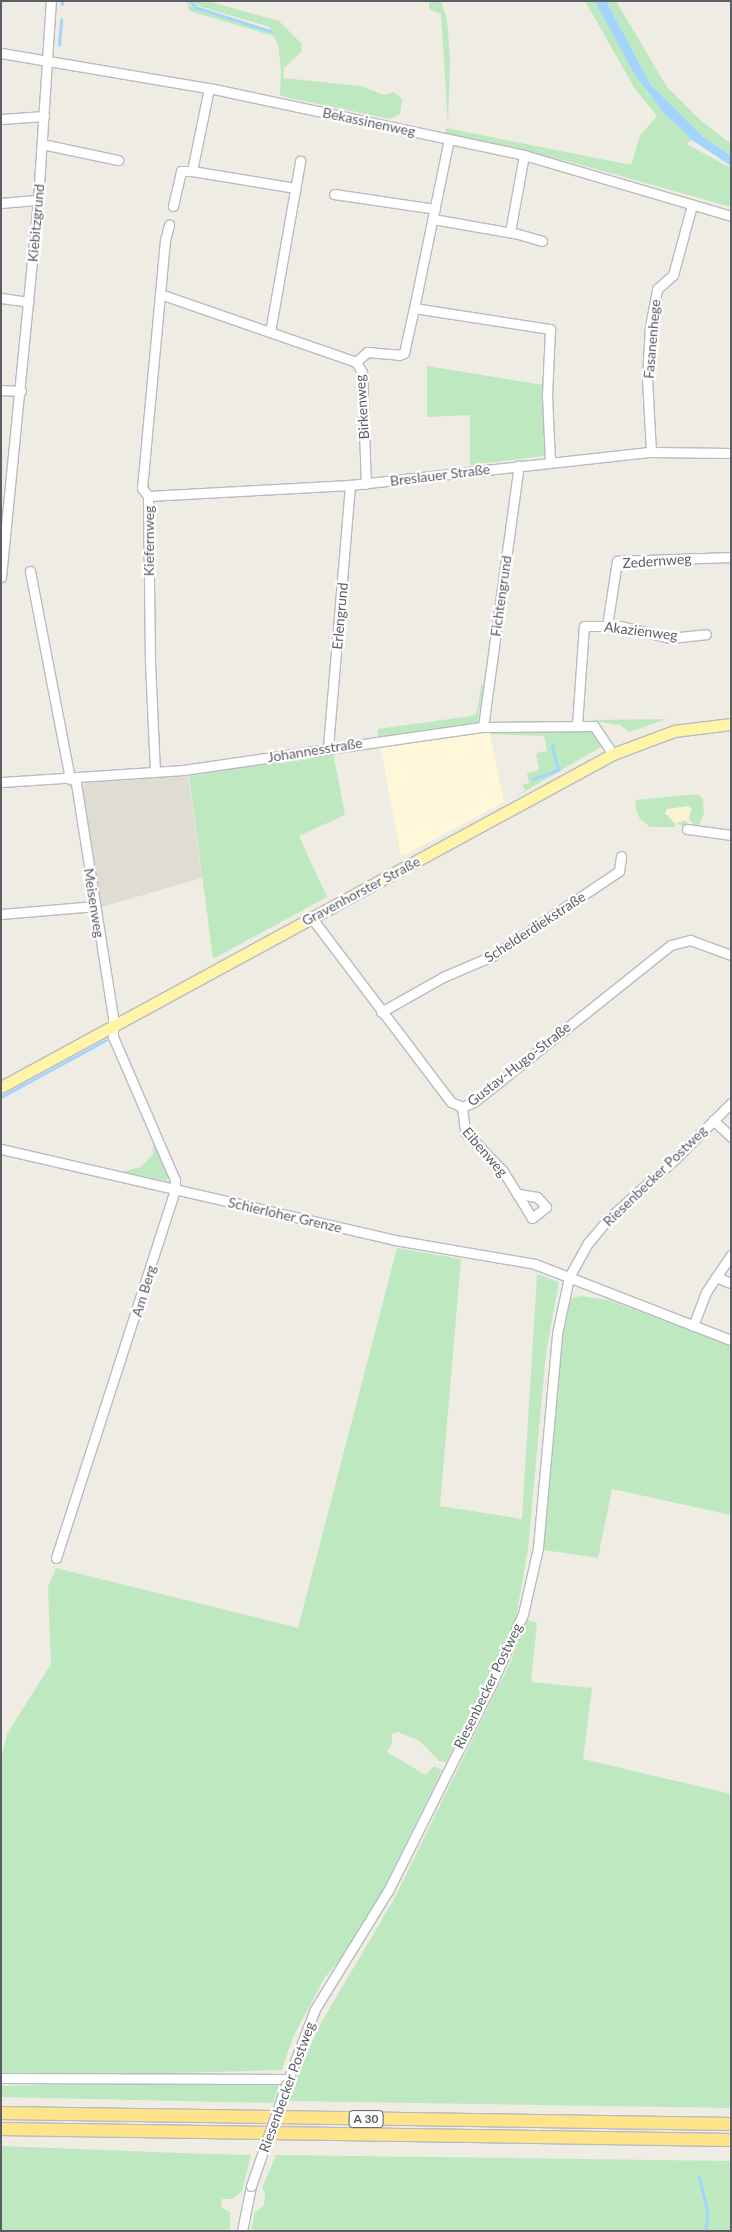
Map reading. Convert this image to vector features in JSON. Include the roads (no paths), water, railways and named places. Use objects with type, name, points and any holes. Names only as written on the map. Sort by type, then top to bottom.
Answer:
[{"type":"highway","name":"A 30","points":[[1,2113],[731,2124]]},
{"type":"highway","name":"A 30","points":[[1,2129],[731,2140]]},
{"type":"main road","name":"Gravenhorster Straße","points":[[1,1087],[613,754],[674,731],[731,724]]},
{"type":"street","name":"Kiebitzgrund","points":[[1,577],[21,391],[38,200],[51,1]]},
{"type":"street","name":"Bekassinenweg","points":[[1,52],[208,88],[524,155],[731,216]]},
{"type":"street","points":[[192,171],[208,88]]},
{"type":"street","points":[[1,119],[44,116]]},
{"type":"street","points":[[356,362],[367,352],[399,355],[404,353],[449,139]]},
{"type":"street","points":[[42,144],[118,160]]},
{"type":"street","points":[[510,232],[524,155]]},
{"type":"street","points":[[270,332],[300,161]]},
{"type":"street","points":[[173,206],[181,171],[192,171],[296,188]]},
{"type":"street","points":[[334,194],[435,209]]},
{"type":"street","points":[[1,203],[38,200]]},
{"type":"street","name":"Fasanenhege","points":[[651,452],[647,378],[650,326],[657,289],[673,275],[692,205]]},
{"type":"street","points":[[433,219],[510,232],[542,241]]},
{"type":"street","name":"Kiefernweg","points":[[155,772],[150,662],[148,496],[142,488],[160,294],[169,224]]},
{"type":"street","name":"Birkenweg","points":[[160,294],[356,362],[362,372],[366,484]]},
{"type":"street","points":[[1,298],[29,302]]},
{"type":"street","points":[[414,308],[550,330],[547,395],[550,461]]},
{"type":"street","points":[[1,390],[21,391]]},
{"type":"street","name":"Breslauer Straße","points":[[148,496],[350,486],[550,461],[651,452],[731,453]]},
{"type":"street","name":"Fichtengrund","points":[[483,727],[519,465]]},
{"type":"street","name":"Erlengrund","points":[[328,747],[350,486]]},
{"type":"street","name":"Zedernweg","points":[[607,626],[617,561],[731,557]]},
{"type":"street","name":"Meisenweg","points":[[30,571],[73,778],[113,1027]]},
{"type":"street","name":"Akazienweg","points":[[577,725],[584,626],[607,626],[670,638],[706,634]]},
{"type":"street","name":"Johannesstraße","points":[[1,782],[155,772],[483,727],[577,725],[597,728],[613,754]]},
{"type":"street","points":[[688,829],[731,835]]},
{"type":"street","name":"Schelderdiekstraße","points":[[381,1012],[443,977],[492,956],[619,871],[621,856]]},
{"type":"street","points":[[1,914],[94,906]]},
{"type":"street","name":"Gustav-Hugo-Straße","points":[[311,917],[381,1012],[451,1102],[462,1107],[474,1102],[671,945],[690,940],[731,954]]},
{"type":"street","points":[[113,1027],[112,1037],[175,1180],[175,1189]]},
{"type":"street","name":"Riesenbecker Postweg","points":[[242,2231],[251,2186],[287,2082],[315,2009],[388,1891],[492,1683],[523,1614],[538,1548],[557,1334],[569,1277],[588,1243],[610,1217],[731,1103]]},
{"type":"street","name":"Eibenweg","points":[[462,1107],[464,1132],[494,1160],[518,1194]]},
{"type":"street","points":[[714,1120],[731,1137]]},
{"type":"street","name":"Schierloher Grenze","points":[[1,1149],[395,1240],[535,1264],[731,1340]]},
{"type":"street","name":"Am Berg","points":[[56,1558],[175,1189]]},
{"type":"street","points":[[693,1326],[703,1299],[731,1255]]},
{"type":"street","points":[[716,1278],[731,1283]]},
{"type":"street","points":[[1,2078],[287,2082]]},
{"type":"water","points":[[595,1],[606,1],[651,85],[703,137],[731,156],[731,166],[692,140],[663,112],[634,73]]},
{"type":"waterway","points":[[190,1],[195,7],[270,31]]},
{"type":"waterway","points":[[59,45],[61,20]]},
{"type":"waterway","points":[[533,779],[558,770],[552,746]]},
{"type":"waterway","points":[[1,1097],[106,1040]]},
{"type":"waterway","points":[[699,2176],[708,2211],[706,2231]]}]
